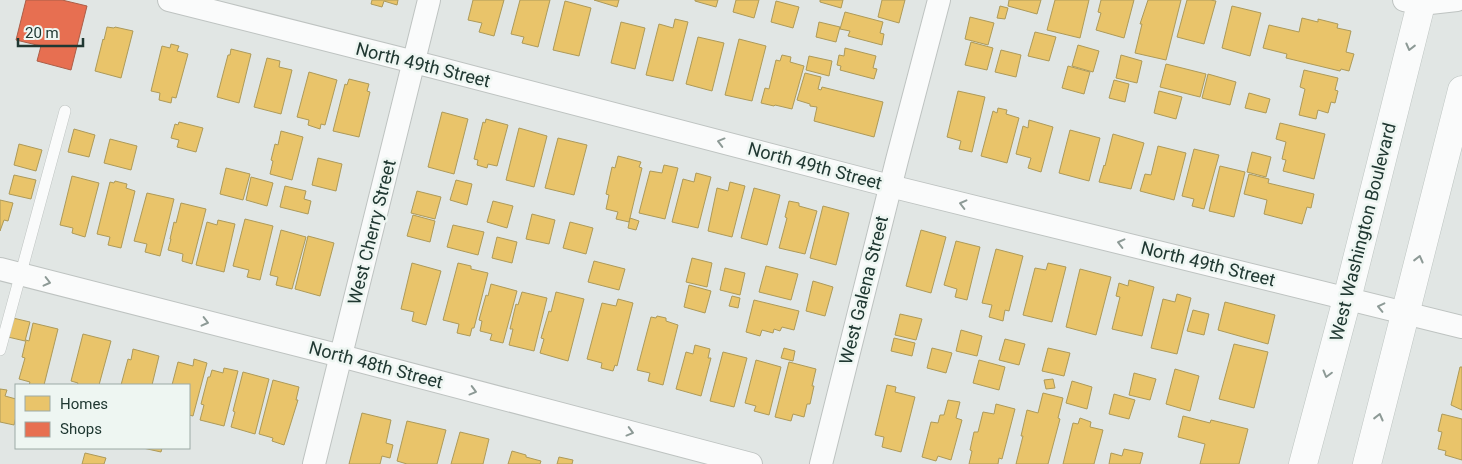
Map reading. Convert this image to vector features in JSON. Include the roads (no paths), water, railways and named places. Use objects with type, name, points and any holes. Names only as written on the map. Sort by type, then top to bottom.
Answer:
[{"type":"street","name":"North 49th Street","points":[[169,0],[890,186],[1462,327]]},
{"type":"street","name":"West Cherry Street","points":[[314,464],[429,0]]},
{"type":"street","name":"West Galena Street","points":[[821,464],[890,186],[939,0]]},
{"type":"street","points":[[1415,1],[1457,0]]},
{"type":"street","name":"West Washington Boulevard","points":[[1303,464],[1347,299],[1415,1]]},
{"type":"street","points":[[1367,464],[1462,90]]},
{"type":"street","name":"North 48th Street","points":[[10,272],[341,356],[751,464]]},
{"type":"lane","points":[[0,350],[10,272],[65,112]]}]
